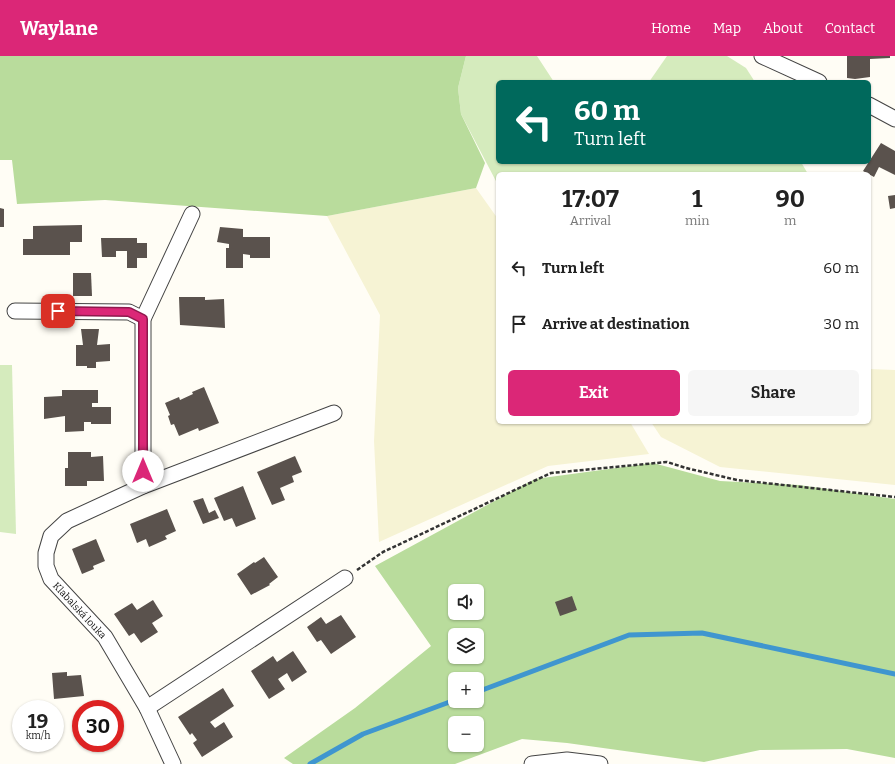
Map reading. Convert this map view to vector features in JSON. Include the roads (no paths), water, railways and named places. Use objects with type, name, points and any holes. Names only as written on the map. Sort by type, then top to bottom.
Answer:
[{"type":"street","points":[[762,56],[815,80]]},
{"type":"street","points":[[871,106],[895,119]]},
{"type":"street","points":[[143,486],[143,319],[192,214]]},
{"type":"street","points":[[15,311],[129,312],[143,319]]},
{"type":"street","name":"Klabalská louka","points":[[173,764],[147,708],[106,637],[51,580],[46,566],[46,553],[51,536],[67,521],[143,486],[334,413]]},
{"type":"street","points":[[147,708],[345,578]]},
{"type":"street","points":[[532,764],[567,760],[600,764]]},
{"type":"waterway","points":[[484,689],[629,635],[702,633],[895,674]]},
{"type":"waterway","points":[[310,764],[363,734],[448,703]]}]
